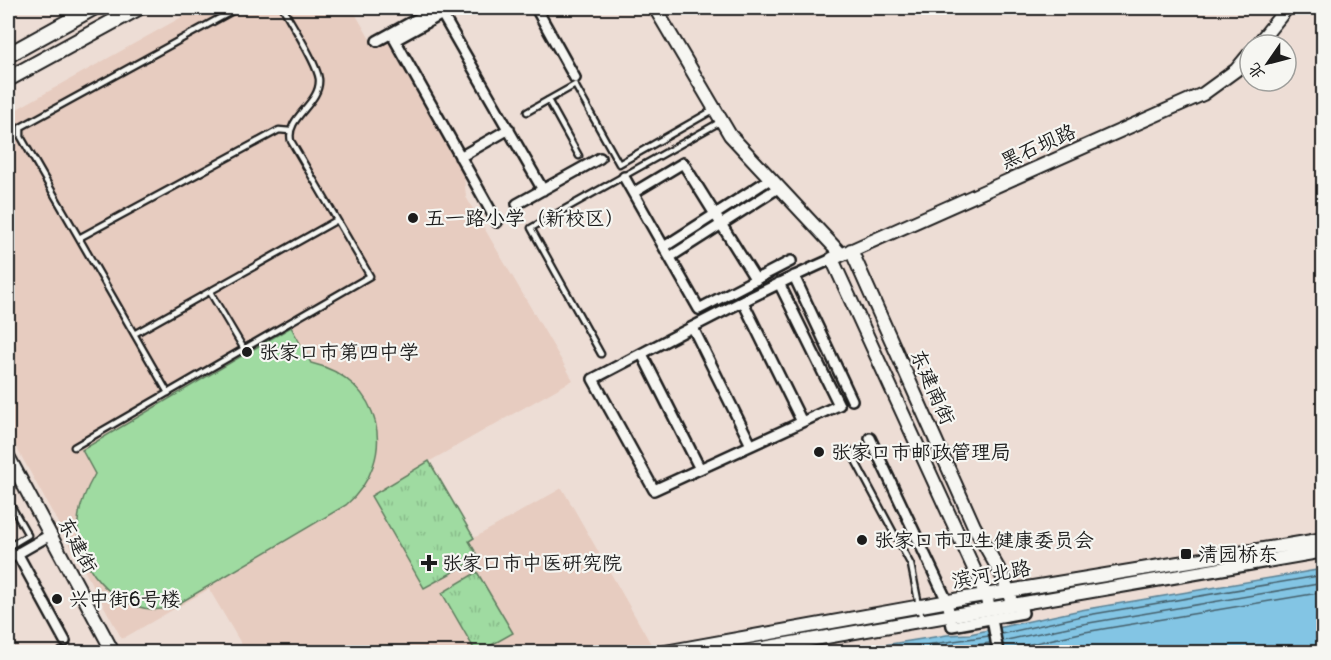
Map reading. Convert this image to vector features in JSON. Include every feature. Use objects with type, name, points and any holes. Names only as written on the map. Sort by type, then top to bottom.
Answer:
[{"type":"main road","points":[[8,56],[93,8]]},
{"type":"main road","points":[[8,79],[138,8]]},
{"type":"street","points":[[413,8],[419,18]]},
{"type":"street","points":[[377,41],[419,18],[453,8]]},
{"type":"street","points":[[536,8],[575,78]]},
{"type":"street","name":"东建南街","points":[[655,8],[730,135],[841,254],[974,526],[1018,607]]},
{"type":"street","points":[[1267,33],[1287,8]]},
{"type":"street","points":[[440,11],[543,189]]},
{"type":"street","points":[[440,11],[395,40],[497,222]]},
{"type":"street","name":"黑石坝路","points":[[841,254],[1203,94],[1238,68]]},
{"type":"street","points":[[460,157],[509,129]]},
{"type":"street","points":[[517,204],[600,158]]},
{"type":"street","points":[[633,193],[683,163],[756,280]]},
{"type":"street","points":[[624,177],[699,309],[791,261]]},
{"type":"street","points":[[664,247],[716,215],[774,184]]},
{"type":"street","points":[[670,257],[722,224],[774,184]]},
{"type":"street","points":[[779,283],[839,405],[654,490],[593,379],[779,283],[841,254]]},
{"type":"street","name":"东建南街","points":[[841,254],[986,595],[990,614]]},
{"type":"street","points":[[794,276],[852,400]]},
{"type":"street","points":[[742,302],[802,422]]},
{"type":"street","points":[[693,328],[751,445]]},
{"type":"street","points":[[642,354],[700,469]]},
{"type":"street","points":[[870,438],[947,601],[951,621]]},
{"type":"street","name":"东建街","points":[[8,456],[113,652]]},
{"type":"street","points":[[8,559],[50,535]]},
{"type":"street","name":"滨河北路","points":[[665,652],[947,601],[1323,539]]},
{"type":"street","name":"滨河北路","points":[[740,652],[922,620],[951,621],[1323,551]]},
{"type":"street","points":[[17,553],[65,641]]},
{"type":"street","points":[[990,614],[998,652]]},
{"type":"lane","points":[[168,393],[21,137],[21,127],[234,8]]},
{"type":"lane","points":[[74,447],[370,276],[291,141],[290,131],[315,94],[319,78],[283,8]]},
{"type":"lane","points":[[527,112],[575,85],[619,164],[715,109]]},
{"type":"lane","points":[[548,100],[579,156]]},
{"type":"lane","points":[[601,354],[531,228],[722,121]]},
{"type":"lane","points":[[79,238],[279,130],[290,131]]},
{"type":"lane","points":[[134,334],[337,220]]},
{"type":"lane","points":[[210,292],[244,349]]},
{"type":"lane","points":[[849,449],[911,565],[922,620]]},
{"type":"lane","points":[[8,500],[28,535],[8,547]]},
{"type":"shaded area","name":"张家口市第四中学","points":[[198,8],[352,8],[375,48],[389,40],[464,176],[466,197],[573,380],[430,461],[474,538],[562,488],[651,644],[606,652],[246,652],[209,589],[122,639],[8,432],[8,114]]},
{"type":"green space","points":[[291,327],[311,363],[335,372],[354,385],[368,403],[375,422],[377,444],[373,465],[363,486],[346,505],[173,607],[155,609],[137,607],[121,599],[106,588],[94,574],[79,540],[80,509],[95,474],[82,450]]},
{"type":"green space","points":[[429,461],[474,538],[469,541],[479,558],[424,588],[371,496]]},
{"type":"green space","points":[[477,572],[513,633],[479,652],[476,652],[442,593]]},
{"type":"water","points":[[1323,569],[1323,652],[840,652],[947,635],[970,634],[1081,610]]},
{"type":"place","name":"五一路小学（新校区）","points":[[413,218]]},
{"type":"place","name":"张家口市第四中学","points":[[247,352]]},
{"type":"place","name":"张家口市邮政管理局","points":[[819,452]]},
{"type":"place","name":"张家口市卫生健康委员会","points":[[862,540]]},
{"type":"place","name":"清园桥东","points":[[1186,554]]},
{"type":"place","name":"张家口市中医研究院","points":[[429,563]]},
{"type":"place","name":"兴中街6号楼","points":[[57,599]]}]
